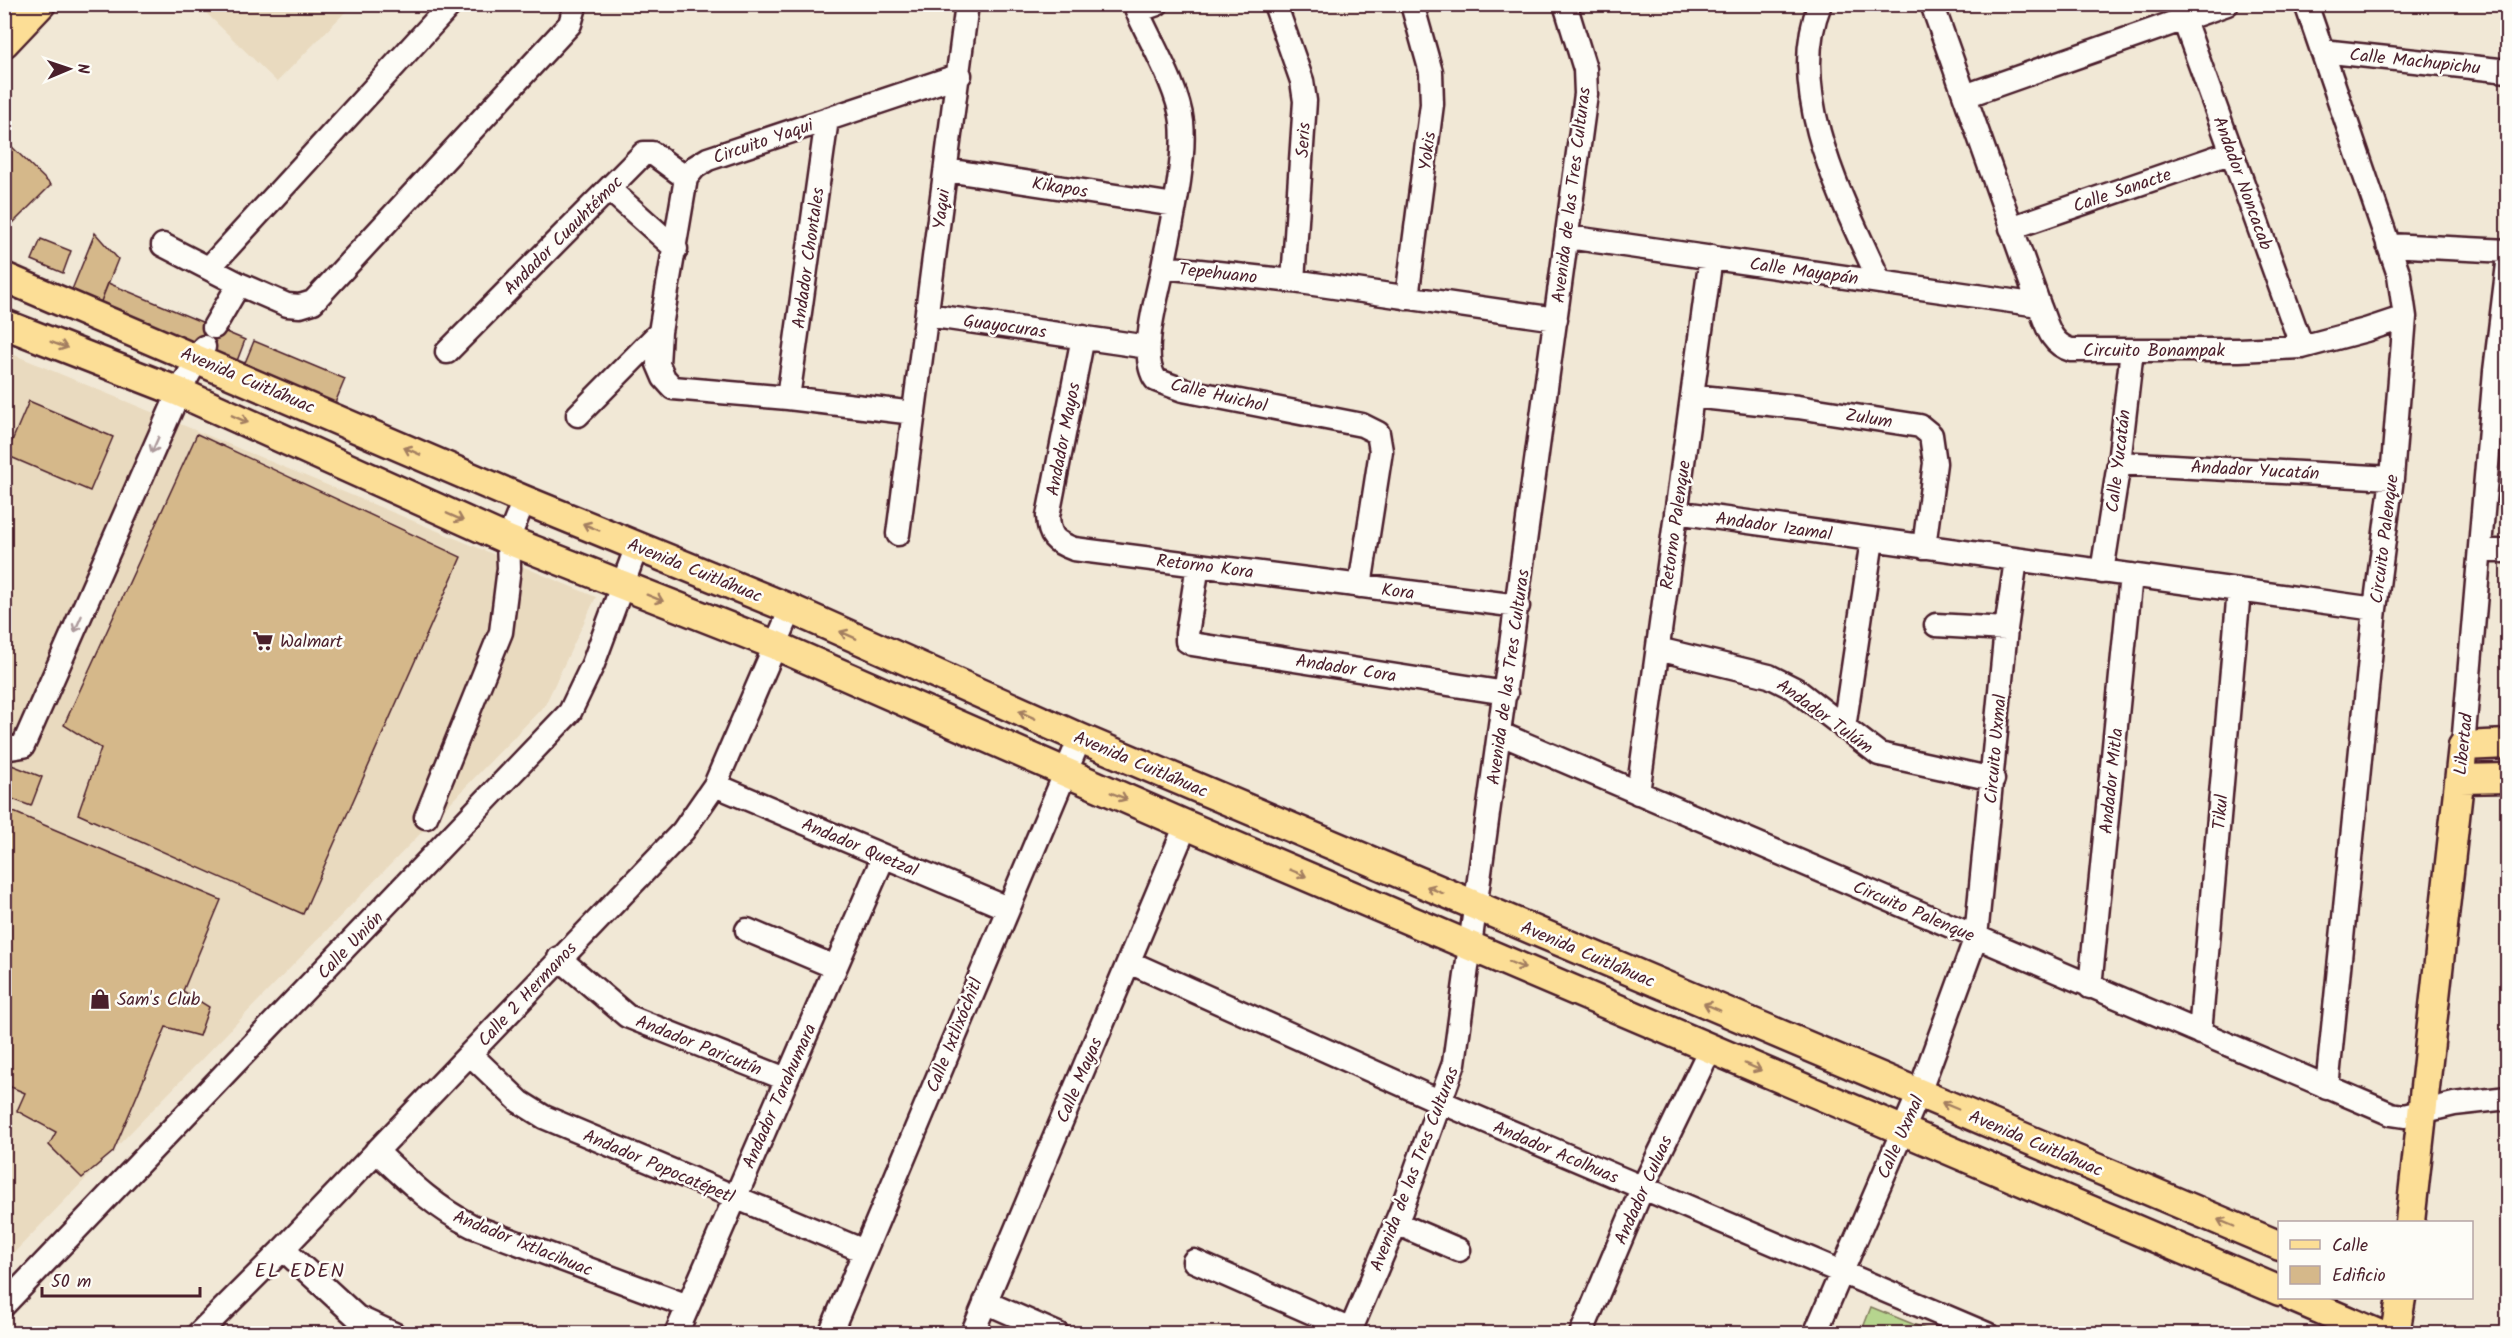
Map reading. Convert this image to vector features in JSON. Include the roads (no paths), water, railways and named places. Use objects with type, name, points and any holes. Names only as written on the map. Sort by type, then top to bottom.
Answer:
[{"type":"main road","points":[[4,44],[41,4]]},
{"type":"main road","name":"Avenida Cuitláhuac","points":[[4,277],[205,344],[524,500],[791,609],[1080,738],[2278,1245]]},
{"type":"main road","name":"Avenida Cuitláhuac","points":[[4,324],[179,392],[508,540],[775,645],[1065,773],[2278,1291]]},
{"type":"main road","points":[[2463,746],[2508,744]]},
{"type":"main road","name":"Libertad","points":[[2410,1221],[2463,746]]},
{"type":"main road","points":[[2460,779],[2508,778]]},
{"type":"main road","points":[[2296,1299],[2378,1334]]},
{"type":"main road","points":[[2395,1334],[2401,1299]]},
{"type":"street","points":[[210,268],[451,4]]},
{"type":"street","points":[[164,245],[238,284],[287,305],[300,306],[313,302],[570,24],[574,10],[571,4]]},
{"type":"street","name":"Yaqui","points":[[914,413],[960,75],[967,4]]},
{"type":"street","name":"Seris","points":[[1275,4],[1302,81],[1305,101],[1293,281]]},
{"type":"street","name":"Yokis","points":[[1407,298],[1432,104],[1431,72],[1412,4]]},
{"type":"street","name":"Avenida de las Tres Culturas","points":[[1350,1332],[1396,1223],[1454,1063],[1501,734],[1586,94],[1585,69],[1565,4]]},
{"type":"street","points":[[1820,4],[1809,44],[1809,87],[1830,165],[1880,282]]},
{"type":"street","name":"Circuito Bonampak","points":[[1932,4],[2039,305],[2051,336],[2061,347],[2071,350],[2240,350],[2302,347],[2405,317]]},
{"type":"street","points":[[1965,96],[2227,4]]},
{"type":"street","name":"Circuito Palenque","points":[[2306,4],[2403,292],[2405,317],[2392,478],[2375,609],[2327,1088]]},
{"type":"street","name":"Tepehuano","points":[[1143,7],[1182,122],[1175,205],[1163,267],[1293,281],[1556,319]]},
{"type":"street","name":"Andador Noncacab","points":[[2184,20],[2302,347]]},
{"type":"street","name":"Calle Machupichu","points":[[2322,51],[2508,71]]},
{"type":"street","name":"Circuito Yaqui","points":[[686,178],[695,167],[708,159],[960,75]]},
{"type":"street","name":"Andador Chontales","points":[[788,398],[827,119]]},
{"type":"street","name":"Andador Cuauhtémoc","points":[[447,352],[647,152],[686,178]]},
{"type":"street","name":"Calle Sanacte","points":[[2012,228],[2232,152]]},
{"type":"street","name":"Kikapos","points":[[946,170],[1175,205]]},
{"type":"street","points":[[686,178],[676,249],[660,332],[658,364],[664,378],[673,388],[788,398],[914,413],[898,534]]},
{"type":"street","points":[[609,189],[676,249]]},
{"type":"street","name":"Calle Mayapán","points":[[1568,237],[2039,305]]},
{"type":"street","points":[[2388,245],[2508,250]]},
{"type":"street","name":"Retorno Palenque","points":[[1638,793],[1711,257]]},
{"type":"street","name":"Libertad","points":[[2463,746],[2501,371],[2508,264]]},
{"type":"street","points":[[1083,338],[1148,347],[1163,267]]},
{"type":"street","points":[[4,749],[23,746],[179,392],[238,284]]},
{"type":"street","name":"Guayocuras","points":[[927,315],[1083,338]]},
{"type":"street","points":[[579,415],[660,332]]},
{"type":"street","name":"Andador Mayos","points":[[1053,540],[1048,530],[1048,516],[1083,338]]},
{"type":"street","name":"Calle Huichol","points":[[1148,347],[1150,366],[1156,380],[1183,390],[1362,425],[1377,433]]},
{"type":"street","name":"Calle Yucatán","points":[[2102,572],[2119,463],[2132,350]]},
{"type":"street","name":"Zulum","points":[[1692,396],[1798,407],[1920,426],[1931,435],[1935,463],[1924,547]]},
{"type":"street","name":"Kora","points":[[1377,433],[1381,451],[1360,586],[1518,606]]},
{"type":"street","name":"Andador Yucatán","points":[[2119,463],[2392,478]]},
{"type":"street","points":[[426,817],[501,632],[509,568],[508,540],[524,500]]},
{"type":"street","name":"Andador Izamal","points":[[1676,512],[1872,540]]},
{"type":"street","name":"Retorno Kora","points":[[1053,540],[1074,549],[1360,586]]},
{"type":"street","points":[[1844,728],[1872,540],[2375,609]]},
{"type":"street","name":"Calle Unión","points":[[4,1305],[570,712],[593,664],[637,546]]},
{"type":"street","points":[[2481,551],[2508,550]]},
{"type":"street","name":"Circuito Uxmal","points":[[1976,938],[2006,629],[2016,560]]},
{"type":"street","name":"Andador Cora","points":[[1198,565],[1187,641],[1506,693]]},
{"type":"street","name":"Andador Mitla","points":[[2091,987],[2131,575]]},
{"type":"street","name":"Tikul","points":[[2200,1033],[2240,590]]},
{"type":"street","name":"Calle 2 Hermanos","points":[[198,1334],[283,1249],[683,831],[715,785],[791,609]]},
{"type":"street","points":[[1936,625],[2006,629]]},
{"type":"street","name":"Andador Tulúm","points":[[1658,649],[1769,676],[1795,689],[1844,728],[1885,756],[1993,779]]},
{"type":"street","name":"Circuito Palenque","points":[[1501,734],[2391,1114],[2404,1116],[2454,1104],[2508,1098]]},
{"type":"street","name":"Calle Ixtlixóchitl","points":[[830,1334],[1006,908],[1080,738]]},
{"type":"street","name":"Andador Quetzal","points":[[715,785],[883,858],[1006,908]]},
{"type":"street","name":"Calle Mayas","points":[[972,1334],[1186,825]]},
{"type":"street","name":"Andador Tarahumara","points":[[676,1334],[883,858]]},
{"type":"street","points":[[747,930],[835,968]]},
{"type":"street","name":"Calle Uxmal","points":[[1815,1334],[1919,1093],[1976,938]]},
{"type":"street","name":"Andador Paricutín","points":[[559,958],[627,1016],[786,1079]]},
{"type":"street","name":"Andador Acolhuas","points":[[1129,962],[1642,1190],[1841,1271],[1964,1329],[1987,1334]]},
{"type":"street","name":"Andador Culuas","points":[[1581,1334],[1642,1190],[1710,1049]]},
{"type":"street","name":"Andador Popocatépetl","points":[[470,1054],[520,1102],[544,1117],[864,1251]]},
{"type":"street","name":"Andador Ixtlacihuac","points":[[376,1151],[426,1199],[472,1226],[688,1306]]},
{"type":"street","points":[[1396,1223],[1459,1250]]},
{"type":"street","points":[[283,1249],[357,1317],[394,1334]]},
{"type":"street","points":[[1194,1261],[1350,1332]]},
{"type":"street","points":[[985,1302],[1058,1334]]},
{"type":"place","name":"Walmart","points":[[263,641]]},
{"type":"place","name":"Sam's Club","points":[[100,999]]},
{"type":"district","name":"EL EDEN","points":[[300,1270]]}]
